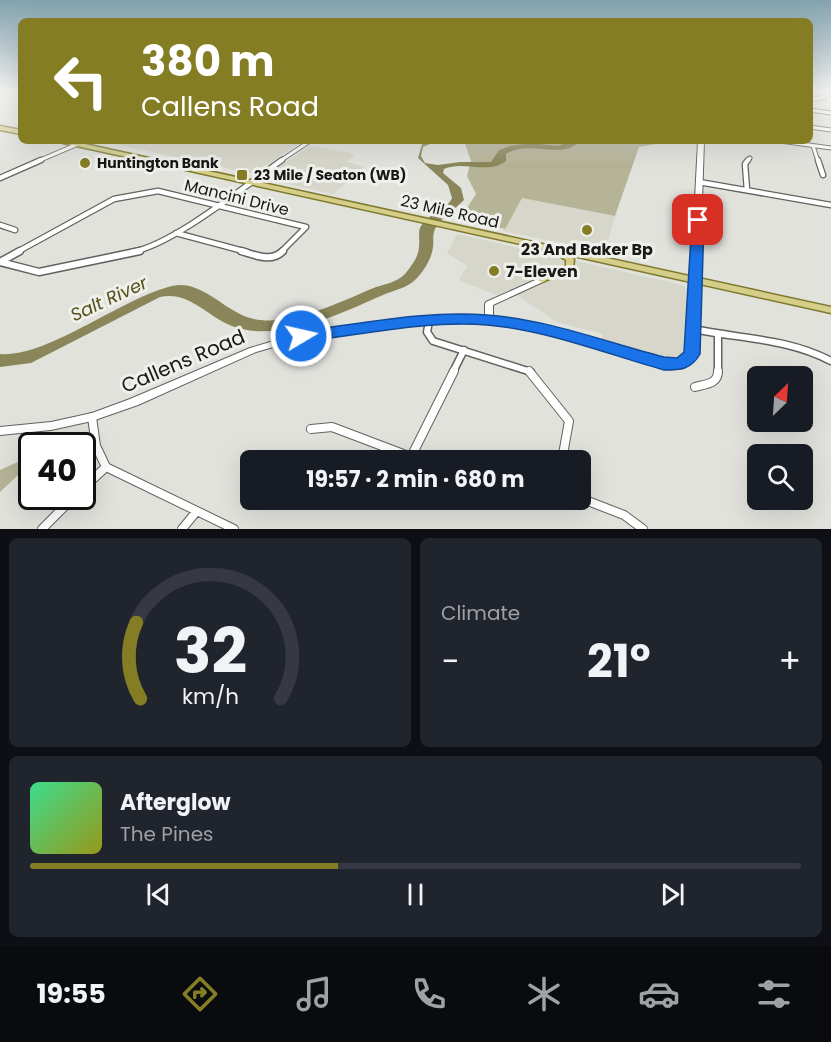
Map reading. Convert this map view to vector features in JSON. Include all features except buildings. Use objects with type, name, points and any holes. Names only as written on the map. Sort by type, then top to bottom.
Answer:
[{"type":"main road","points":[[0,128],[18,131]]},
{"type":"main road","name":"23 Mile Road","points":[[78,144],[831,310]]},
{"type":"main road","points":[[542,279],[570,267],[570,259],[558,251]]},
{"type":"street","points":[[813,127],[831,130]]},
{"type":"street","points":[[0,178],[78,144]]},
{"type":"street","points":[[0,262],[31,272],[51,271],[128,255],[176,233],[305,144]]},
{"type":"street","name":"Callens Road","points":[[0,430],[51,426],[92,417],[134,402],[240,355],[273,344],[318,333],[429,321],[489,320],[539,329],[664,363],[681,364],[692,354],[701,144]]},
{"type":"street","points":[[800,144],[831,148]]},
{"type":"street","points":[[813,146],[823,176]]},
{"type":"street","points":[[747,190],[745,164],[750,158]]},
{"type":"street","points":[[699,182],[831,205]]},
{"type":"street","name":"Mancini Drive","points":[[0,262],[114,199],[162,192],[306,227],[279,255],[267,258],[176,233]]},
{"type":"street","points":[[0,225],[15,230]]},
{"type":"street","points":[[489,320],[489,304],[542,279]]},
{"type":"street","points":[[429,321],[426,329],[430,339],[532,373],[569,421],[564,450]]},
{"type":"street","points":[[693,329],[718,335],[778,339],[807,348],[831,361]]},
{"type":"street","points":[[695,387],[718,378],[718,335]]},
{"type":"street","points":[[419,450],[464,350]]},
{"type":"street","points":[[92,417],[96,446],[106,467],[234,529]]},
{"type":"street","points":[[311,429],[332,427],[392,450]]},
{"type":"street","points":[[96,476],[106,467]]},
{"type":"street","points":[[591,502],[624,515],[643,529]]},
{"type":"street","points":[[42,529],[61,510]]},
{"type":"street","points":[[182,529],[196,512]]},
{"type":"shaded area","points":[[115,144],[298,144],[253,174]]},
{"type":"shaded area","points":[[422,144],[430,144],[423,147],[421,156],[425,163],[438,165],[491,162],[499,150],[510,146],[576,144],[572,147],[554,150],[524,148],[514,150],[506,154],[506,161],[491,167],[459,166],[444,169],[443,173],[461,188],[464,200],[435,229],[431,256],[422,272],[405,287],[331,317],[293,328],[256,331],[228,324],[181,298],[160,297],[31,363],[0,367],[0,354],[19,353],[40,347],[131,302],[172,286],[193,287],[250,318],[281,320],[314,312],[398,279],[405,274],[416,258],[419,250],[419,232],[423,223],[447,205],[452,198],[448,185],[418,158]]},
{"type":"shaded area","points":[[465,144],[656,144],[639,147],[615,216],[522,198],[505,229],[460,219],[476,194],[467,176],[471,161]]},
{"type":"shaded area","points":[[310,146],[355,154],[347,162],[364,167],[333,194],[262,178]]},
{"type":"shaded area","points":[[522,198],[615,216],[605,252],[503,231]]},
{"type":"shaded area","points":[[457,234],[682,285],[689,290],[686,350],[678,357],[669,359],[601,342],[603,334],[556,322],[510,290],[499,296],[459,280],[467,266],[447,253]]},
{"type":"shaded area","points":[[18,462],[18,475],[0,492],[0,470]]},
{"type":"place","name":"Huntington Bank","points":[[85,163]]},
{"type":"place","name":"23 Mile / Seaton (WB)","points":[[242,175]]},
{"type":"place","name":"23 And Baker Bp","points":[[587,230]]},
{"type":"place","name":"7-Eleven","points":[[494,271]]},
{"type":"route","points":[[301,336],[465,318],[539,329],[664,363],[681,364],[687,361],[692,354],[698,220]]},
{"type":"water label","name":"Salt River","points":[[109,299]]}]
